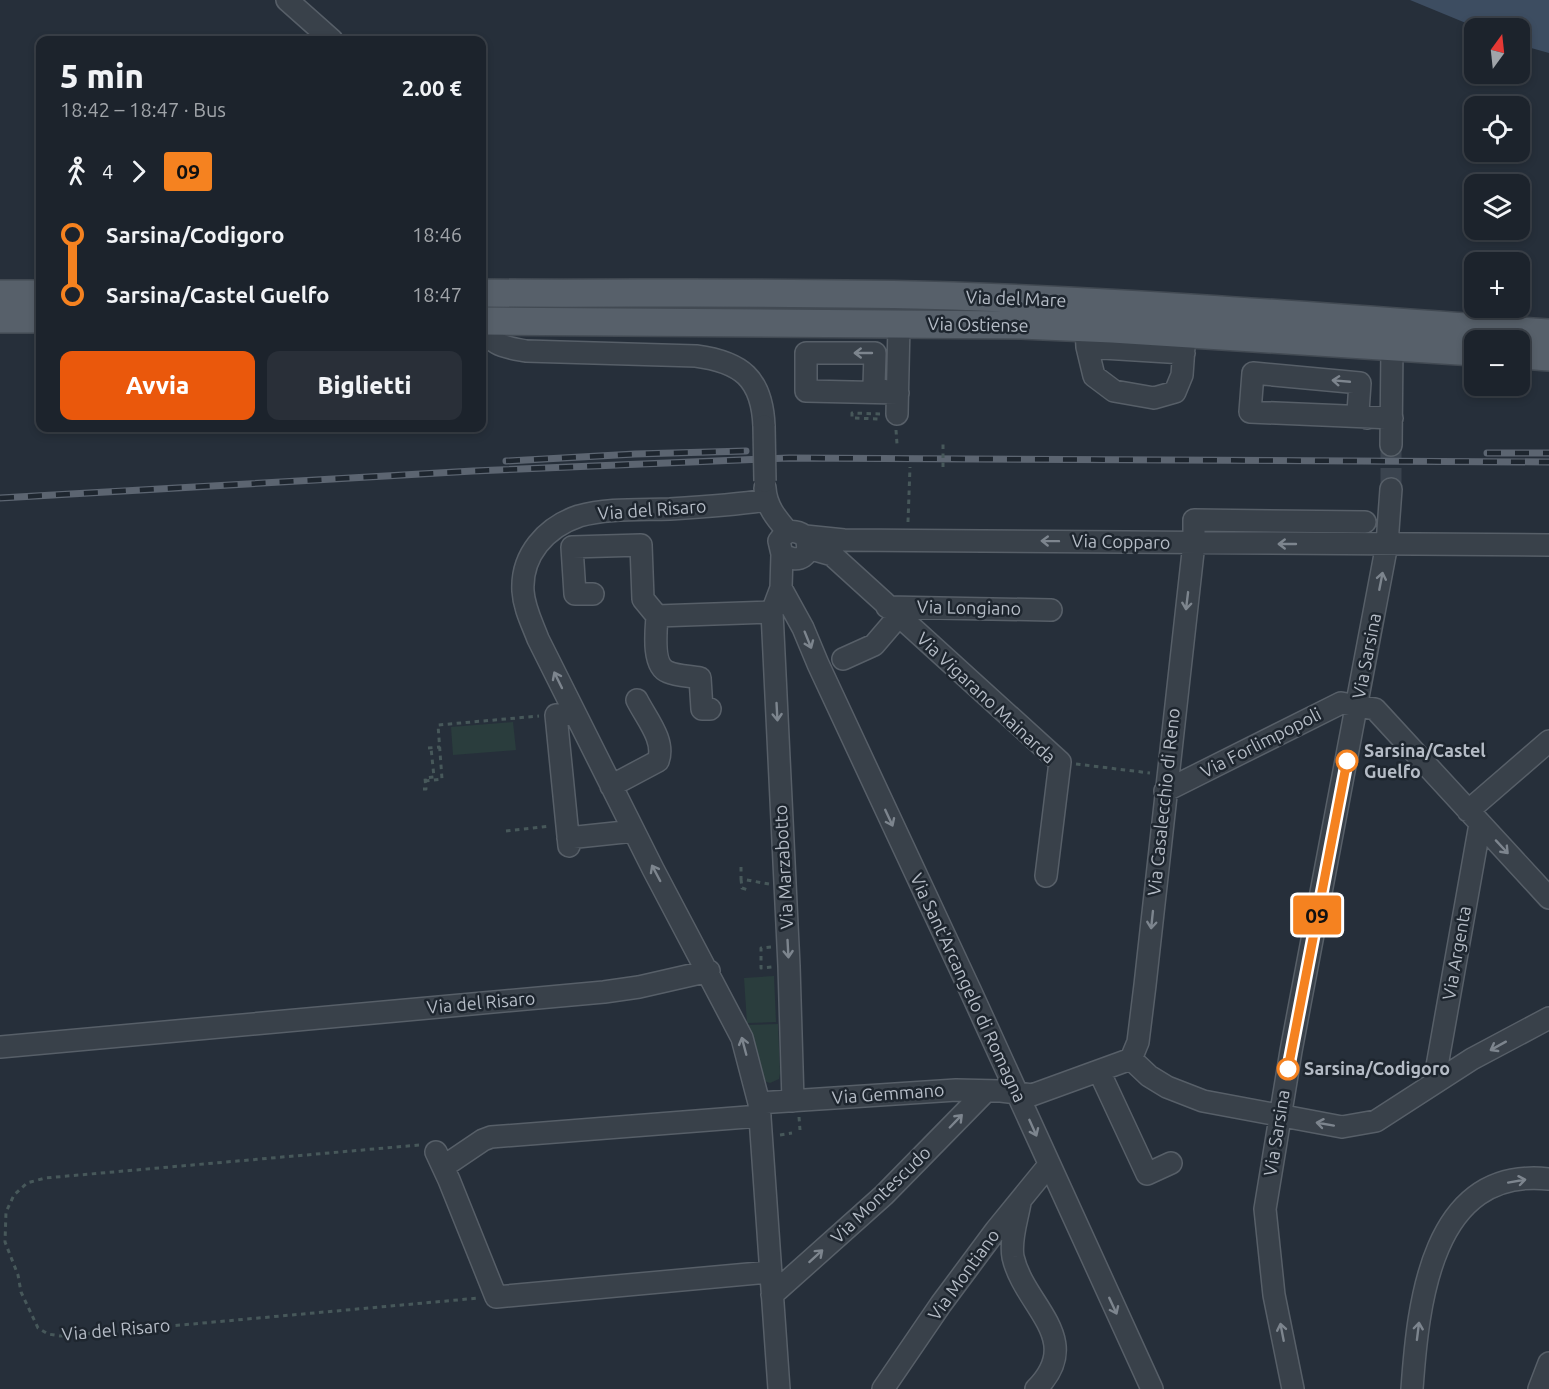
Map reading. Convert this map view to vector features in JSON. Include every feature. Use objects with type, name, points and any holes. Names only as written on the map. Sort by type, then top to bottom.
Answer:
[{"type":"main road","name":"Via del Mare","points":[[486,293],[897,295],[1021,299],[1169,306],[1549,333]]},
{"type":"main road","points":[[0,294],[36,294]]},
{"type":"main road","points":[[0,319],[36,319]]},
{"type":"main road","name":"Via Ostiense","points":[[486,321],[899,324],[1185,343],[1392,346],[1464,351]]},
{"type":"main road","points":[[1530,356],[1549,357]]},
{"type":"street","points":[[287,0],[328,36]]},
{"type":"street","points":[[893,409],[899,324]]},
{"type":"street","points":[[486,330],[499,345],[526,351],[696,356],[724,361],[745,374],[754,386],[762,408],[764,426],[765,490],[775,517],[800,539],[805,555],[799,559],[790,560],[782,554],[781,588],[766,619],[657,616]]},
{"type":"street","points":[[1086,338],[1094,376],[1114,391],[1154,398],[1175,392],[1182,375],[1185,343]]},
{"type":"street","points":[[1391,445],[1392,346]]},
{"type":"street","points":[[1367,417],[1358,412],[1360,383],[1253,373],[1250,412],[1367,417],[1392,418]]},
{"type":"street","name":"Via Sarsina","points":[[1293,1389],[1274,1295],[1265,1209],[1279,1116],[1388,544],[1391,489]]},
{"type":"street","name":"Via del Risaro","points":[[765,490],[723,506],[579,516],[561,524],[535,546],[527,561],[523,577],[525,604],[565,714],[611,786],[626,823],[709,971],[742,1038],[759,1109],[779,1389]]},
{"type":"street","name":"Via Casalecchio di Reno","points":[[1131,1059],[1140,1023],[1194,543],[1194,520],[1331,522]]},
{"type":"street","points":[[1331,544],[1331,522],[1365,522]]},
{"type":"street","name":"Via Vigarano Mainarda","points":[[800,539],[833,547],[893,612],[1060,762],[1046,876]]},
{"type":"street","name":"Via Copparo","points":[[833,547],[1194,543],[1549,545]]},
{"type":"street","points":[[593,594],[575,594],[572,547],[641,545],[643,598],[657,616],[657,662],[661,669],[670,673],[700,678],[702,709],[710,709]]},
{"type":"street","name":"Via Sant'Arcangelo di Romagna","points":[[781,588],[803,628],[1152,1389]]},
{"type":"street","name":"Via Longiano","points":[[893,612],[1051,610]]},
{"type":"street","points":[[843,659],[874,645],[893,612]]},
{"type":"street","name":"Via Marzabotto","points":[[766,619],[796,1108]]},
{"type":"street","points":[[611,786],[658,761],[661,753],[659,742],[636,700]]},
{"type":"street","name":"Via Forlimpopoli","points":[[1166,783],[1341,703],[1357,705]]},
{"type":"street","points":[[1357,705],[1375,709],[1549,896]]},
{"type":"street","points":[[565,714],[568,836],[626,823]]},
{"type":"street","points":[[1474,817],[1549,741]]},
{"type":"street","name":"Via Argenta","points":[[1434,1083],[1474,817]]},
{"type":"street","name":"Via del Risaro","points":[[0,1047],[604,992],[639,987],[709,971]]},
{"type":"street","points":[[1131,1059],[1149,1076],[1167,1088],[1187,1096],[1231,1108],[1341,1127],[1376,1121],[1434,1083],[1549,1018]]},
{"type":"street","name":"Via Gemmano","points":[[759,1109],[796,1108],[956,1090],[986,1090],[1032,1095],[1131,1059]]},
{"type":"street","points":[[1099,1071],[1147,1174],[1171,1163]]},
{"type":"street","name":"Via Montescudo","points":[[772,1295],[884,1195],[986,1090]]},
{"type":"street","points":[[759,1109],[491,1137],[439,1160],[496,1296],[770,1272]]},
{"type":"street","name":"Via Montiano","points":[[883,1389],[941,1304],[996,1230],[1049,1165]]},
{"type":"street","points":[[1412,1389],[1418,1324],[1426,1282],[1451,1222],[1464,1206],[1480,1193],[1497,1185],[1536,1178],[1549,1179]]},
{"type":"street","points":[[1020,1202],[1012,1245],[1014,1258],[1044,1316],[1056,1345],[1056,1356],[1052,1368],[1039,1388]]},
{"type":"street","points":[[1539,1389],[1549,1363]]},
{"type":"path","points":[[893,409],[883,419],[852,418],[852,413],[893,409]]},
{"type":"path","points":[[893,409],[897,444]]},
{"type":"path","points":[[943,444],[943,467]]},
{"type":"path","points":[[909,503],[910,467]]},
{"type":"path","points":[[425,781],[442,779],[438,725],[565,714]]},
{"type":"path","points":[[423,789],[426,789],[425,778],[434,777],[430,748],[440,747]]},
{"type":"path","points":[[1060,762],[1166,783]]},
{"type":"path","points":[[506,831],[568,836]]},
{"type":"path","points":[[741,867],[742,888],[749,892]]},
{"type":"path","points":[[741,879],[769,884]]},
{"type":"path","points":[[771,937],[772,947],[761,948],[761,968],[777,967]]},
{"type":"path","points":[[796,1108],[800,1130]]},
{"type":"path","points":[[773,1136],[792,1133]]},
{"type":"path","name":"Via del Risaro","points":[[439,1160],[429,1147],[408,1146],[45,1178],[27,1183],[14,1194],[6,1212],[5,1242],[21,1292],[38,1328],[48,1334],[60,1336],[496,1296]]},
{"type":"shaded area","points":[[513,722],[516,750],[453,755],[451,727]]},
{"type":"shaded area","points":[[774,976],[776,1022],[747,1023],[744,978]]},
{"type":"shaded area","points":[[778,1024],[780,1073],[779,1079],[770,1083],[764,1081],[762,1077],[747,1025]]},
{"type":"water","points":[[1410,0],[1549,0],[1549,53],[1530,48],[1530,18],[1464,18],[1464,22]]},
{"type":"tunnel","points":[[1391,445],[1391,489]]},
{"type":"railway","points":[[506,461],[746,451]]},
{"type":"railway","points":[[1487,453],[1549,453]]},
{"type":"railway","points":[[0,498],[473,471],[789,458],[1549,462]]},
{"type":"bus line","name":"09","points":[[1288,1069],[1347,761]]},
{"type":"place","name":"Sarsina/Castel Guelfo","points":[[1347,761]]},
{"type":"place","name":"Sarsina/Codigoro","points":[[1288,1069]]}]
